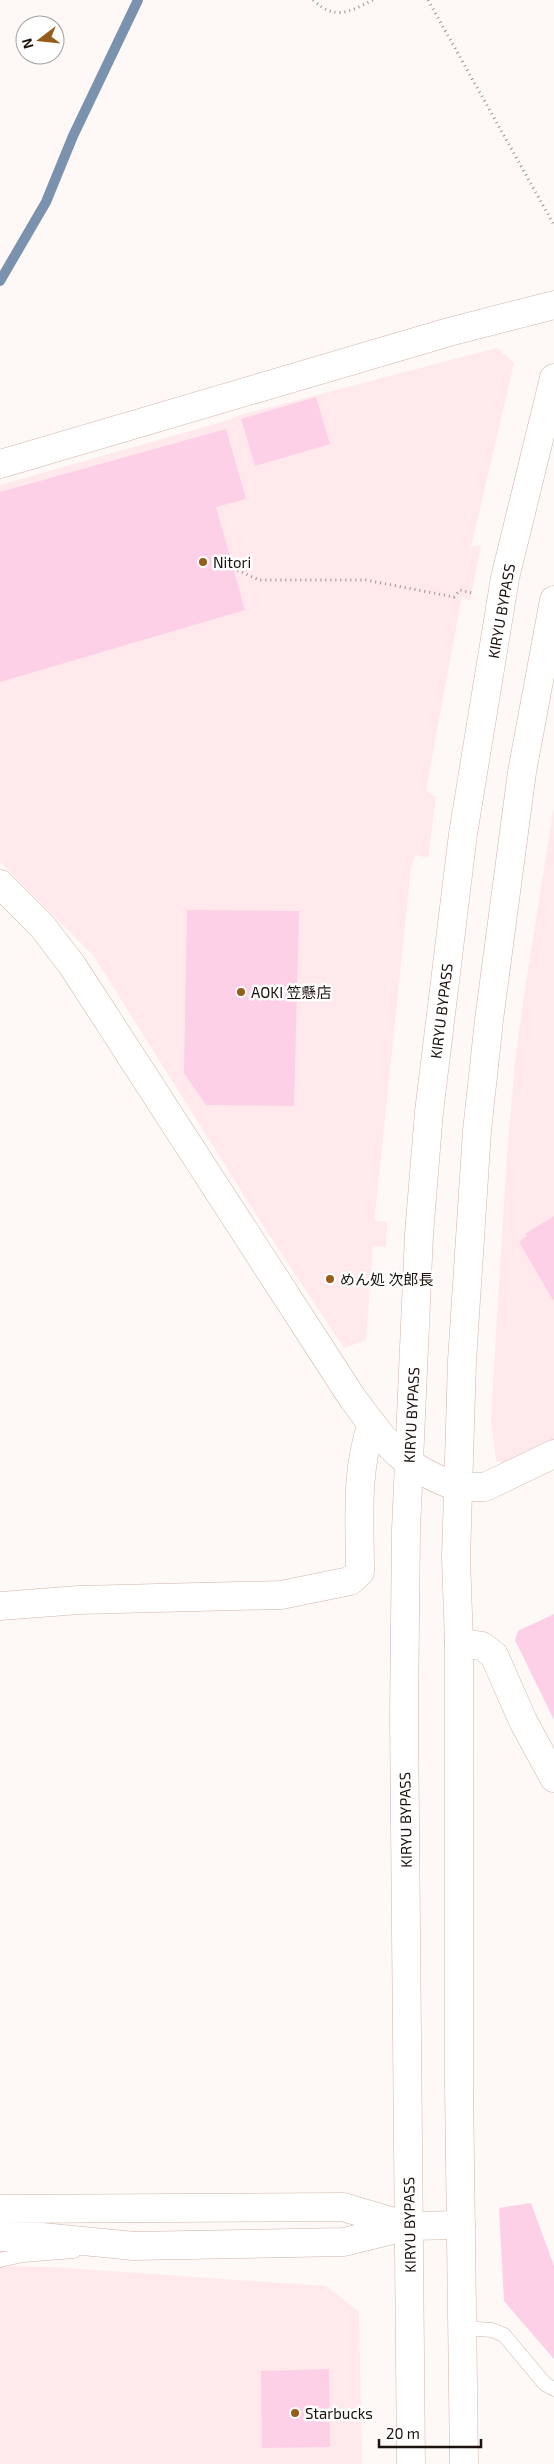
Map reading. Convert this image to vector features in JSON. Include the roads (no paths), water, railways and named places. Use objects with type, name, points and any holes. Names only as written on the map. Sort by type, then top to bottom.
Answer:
[{"type":"main road","points":[[0,464],[449,332],[554,305]]},
{"type":"main road","name":"KIRYU BYPASS","points":[[411,2464],[404,1716],[409,1464],[419,1234],[429,1112],[464,834],[505,578],[554,378]]},
{"type":"main road","points":[[464,2464],[461,2225],[459,1643],[456,1558],[462,1361],[477,1131],[489,1020],[522,772],[554,600]]},
{"type":"main road","points":[[0,884],[42,926],[72,965],[353,1399],[393,1450],[409,1464],[432,1478],[458,1488],[485,1487],[554,1454]]},
{"type":"main road","points":[[0,1606],[79,1600],[281,1595],[350,1581],[360,1572],[360,1472],[364,1448],[372,1424]]},
{"type":"main road","points":[[459,1643],[482,1646],[494,1655],[523,1721],[554,1778]]},
{"type":"main road","points":[[0,2209],[343,2207],[409,2226]]},
{"type":"main road","points":[[0,2238],[42,2237],[134,2246],[344,2242],[409,2226],[461,2225]]},
{"type":"lane","points":[[0,2260],[23,2255],[134,2246]]},
{"type":"lane","points":[[462,2328],[492,2330],[504,2335],[545,2384],[554,2389]]},
{"type":"waterway","points":[[0,281],[46,202],[73,136],[138,0]]},
{"type":"place","name":"Nitori","points":[[203,562]]},
{"type":"place","name":"AOKI 笠懸店","points":[[241,992]]},
{"type":"place","name":"めん処 次郎長","points":[[330,1279]]},
{"type":"place","name":"Starbucks","points":[[295,2413]]}]
